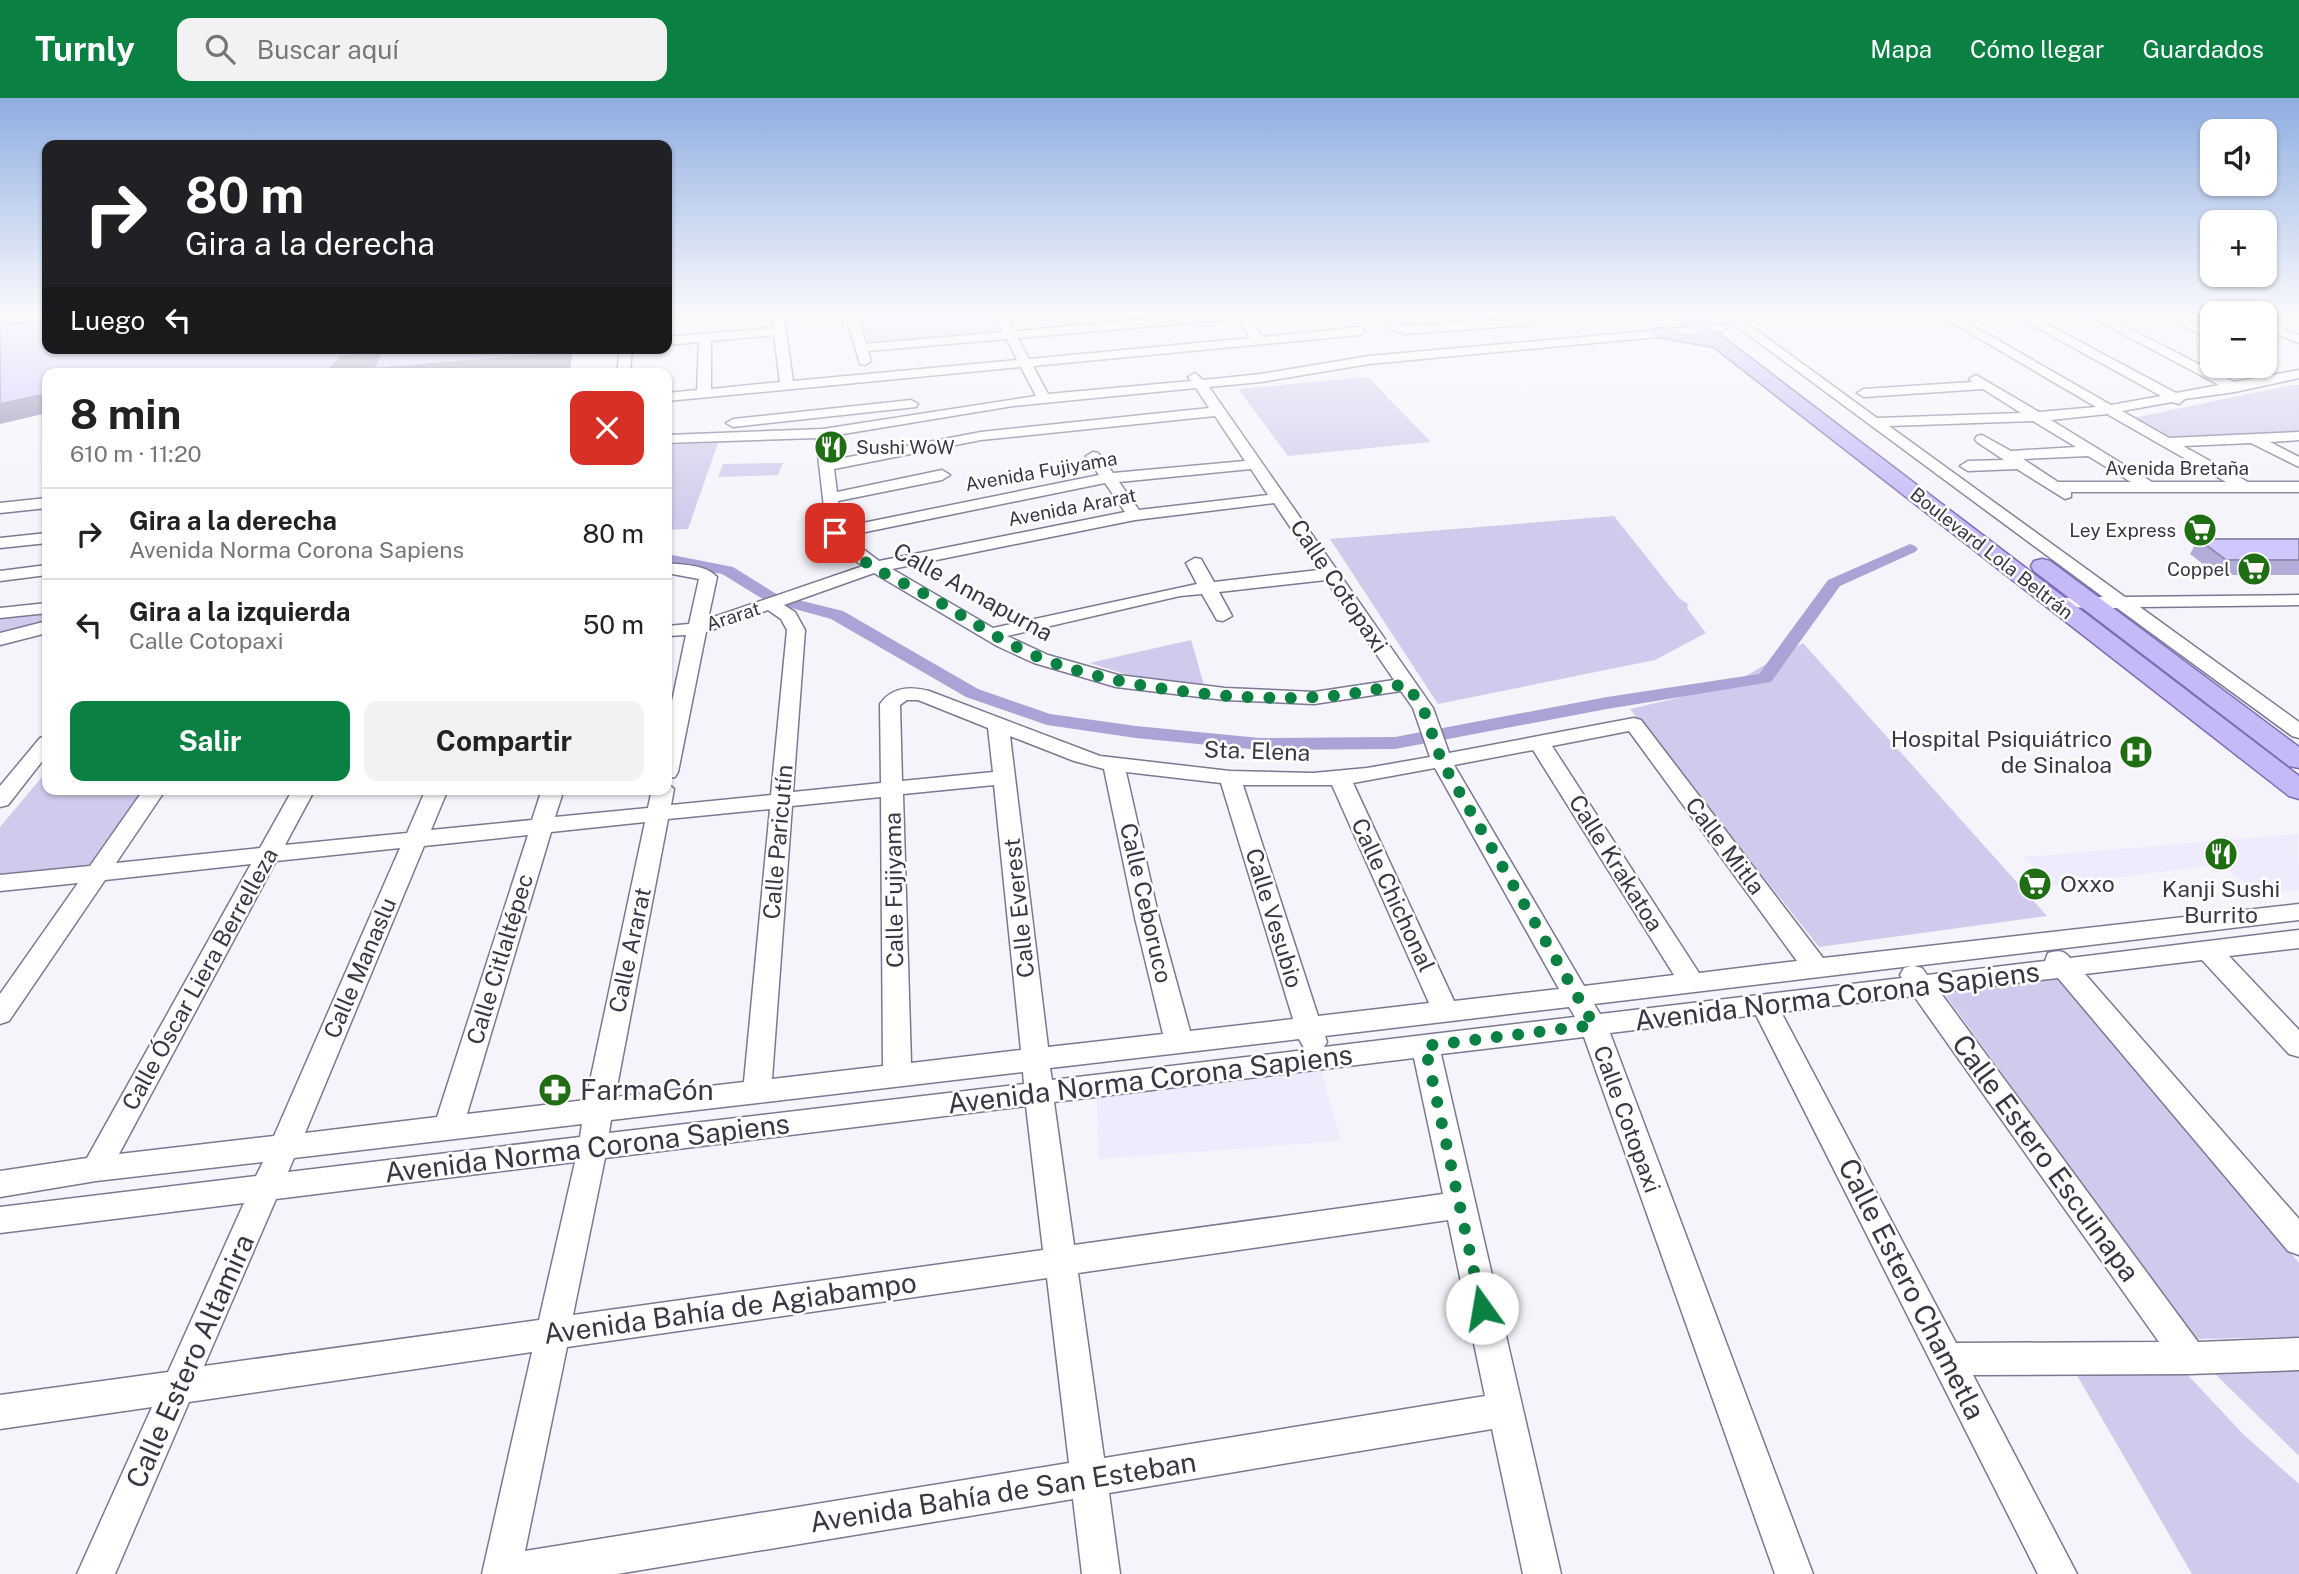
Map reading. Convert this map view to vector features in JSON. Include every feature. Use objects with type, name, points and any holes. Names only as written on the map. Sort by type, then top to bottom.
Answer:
[{"type":"main road","name":"Boulevard Lola Beltrán","points":[[1786,385],[2063,608],[2299,790]]},
{"type":"main road","name":"Boulevard Lola Beltrán","points":[[1800,385],[1887,440],[2112,607],[2299,760]]},
{"type":"street","points":[[705,385],[705,393]]},
{"type":"street","points":[[672,396],[787,385]]},
{"type":"street","points":[[1037,385],[1042,395]]},
{"type":"street","points":[[672,429],[1155,385]]},
{"type":"street","name":"Calle Cotopaxi","points":[[1201,385],[1423,708],[1442,762],[1594,1025],[1794,1574]]},
{"type":"street","points":[[1812,385],[1874,422],[1887,440],[2112,607],[2299,732]]},
{"type":"street","points":[[1864,393],[1957,385]]},
{"type":"street","points":[[1986,385],[2148,487]]},
{"type":"street","points":[[2067,385],[2245,487]]},
{"type":"street","points":[[2150,385],[2188,404]]},
{"type":"street","points":[[2230,385],[2236,388]]},
{"type":"street","points":[[2118,414],[2174,398],[2254,385]]},
{"type":"street","points":[[1887,440],[1912,431],[2118,414],[2188,404],[2236,388]]},
{"type":"street","points":[[1904,391],[1941,430]]},
{"type":"street","points":[[672,439],[823,433],[1042,395]]},
{"type":"street","points":[[855,411],[865,418],[859,428]]},
{"type":"street","points":[[826,466],[981,436],[1219,411]]},
{"type":"street","points":[[1844,415],[1874,422],[1930,417],[2042,421]]},
{"type":"street","points":[[777,436],[768,428],[781,418]]},
{"type":"street","points":[[823,433],[835,533]]},
{"type":"street","points":[[2167,442],[2299,436]]},
{"type":"street","points":[[2253,438],[2299,463]]},
{"type":"street","points":[[1982,439],[2013,460]]},
{"type":"street","points":[[1968,466],[2090,451]]},
{"type":"street","points":[[1093,456],[1135,514]]},
{"type":"street","points":[[927,459],[955,491]]},
{"type":"street","name":"Avenida Bretaña","points":[[2013,460],[2060,490],[2299,487]]},
{"type":"street","name":"Avenida Fujiyama","points":[[835,533],[955,491],[1256,464]]},
{"type":"street","points":[[830,498],[955,491]]},
{"type":"street","points":[[0,497],[42,493]]},
{"type":"street","name":"Avenida Ararat","points":[[770,604],[876,567],[1135,514],[1279,498]]},
{"type":"street","points":[[0,508],[42,504]]},
{"type":"street","name":"Calle Annapurna","points":[[835,533],[848,549],[876,567],[990,634],[1063,667],[1116,681],[1225,694],[1314,698],[1406,684]]},
{"type":"street","points":[[3,546],[42,539]]},
{"type":"street","points":[[1195,563],[1223,616]]},
{"type":"street","points":[[672,569],[693,571],[708,577],[672,747]]},
{"type":"street","points":[[0,576],[42,571]]},
{"type":"street","points":[[990,634],[1180,591],[1331,574]]},
{"type":"street","name":"Ararat","points":[[672,631],[696,629],[770,604]]},
{"type":"street","name":"Calle Paricutín","points":[[757,1092],[796,625],[789,616],[770,604]]},
{"type":"street","points":[[2063,608],[2297,611]]},
{"type":"street","points":[[0,613],[42,609]]},
{"type":"street","points":[[0,639],[42,628]]},
{"type":"street","name":"Sta. Elena","points":[[890,704],[899,696],[914,693],[1081,757],[1114,764],[1230,778],[1340,779],[1540,744],[1634,724]]},
{"type":"street","name":"Calle Fujiyama","points":[[890,704],[897,1076]]},
{"type":"street","name":"Calle Everest","points":[[998,724],[1039,1093],[1101,1574]]},
{"type":"street","name":"Calle Mitla","points":[[1634,724],[1816,968]]},
{"type":"street","name":"Calle Krakatoa","points":[[1540,744],[1692,983]]},
{"type":"street","points":[[0,800],[42,748]]},
{"type":"street","name":"Calle Ceboruco","points":[[1114,764],[1147,918],[1180,1042]]},
{"type":"street","points":[[0,883],[541,826],[661,802],[782,801],[1004,777]]},
{"type":"street","name":"Calle Vesubio","points":[[1230,778],[1317,1059]]},
{"type":"street","name":"Calle Chichonal","points":[[1340,779],[1446,1011]]},
{"type":"street","points":[[0,1014],[151,795]]},
{"type":"street","name":"Calle Óscar Liera Berrelleza","points":[[96,1169],[301,795]]},
{"type":"street","name":"Calle Manaslu","points":[[284,1147],[433,795]]},
{"type":"street","name":"Calle Citlaltépec","points":[[448,1128],[550,795]]},
{"type":"street","name":"Calle Ararat","points":[[501,1574],[593,1147],[597,1111],[661,802]]},
{"type":"street","name":"Avenida Norma Corona Sapiens","points":[[0,1184],[96,1169],[2299,912]]},
{"type":"street","name":"Avenida Norma Corona Sapiens","points":[[0,1220],[2299,939]]},
{"type":"street","points":[[2042,942],[2299,1241]]},
{"type":"street","points":[[2208,950],[2299,1047]]},
{"type":"street","name":"Calle Estero Escuinapa","points":[[1901,958],[2190,1358]]},
{"type":"street","name":"Calle Estero Chametla","points":[[1765,1004],[2058,1574]]},
{"type":"street","points":[[1425,1046],[1542,1574]]},
{"type":"street","name":"Calle Estero Altamira","points":[[96,1574],[284,1147]]},
{"type":"street","name":"Avenida Bahía de Agiabampo","points":[[0,1412],[1460,1205]]},
{"type":"street","points":[[1949,1359],[2190,1358],[2299,1354]]},
{"type":"street","name":"Avenida Bahía de San Esteban","points":[[501,1574],[1505,1410]]},
{"type":"shaded area","points":[[1283,385],[1376,385],[1431,442],[1288,456],[1238,389]]},
{"type":"shaded area","points":[[2299,385],[2299,433],[2164,438],[2133,418]]},
{"type":"shaded area","points":[[718,443],[688,529],[672,530],[672,445]]},
{"type":"shaded area","points":[[783,463],[778,475],[718,477],[723,464]]},
{"type":"shaded area","points":[[1614,516],[1679,598],[1688,604],[1687,608],[1706,633],[1655,660],[1438,704],[1330,539]]},
{"type":"shaded area","points":[[42,613],[42,625],[0,636],[0,617]]},
{"type":"shaded area","points":[[1191,640],[1205,688],[1141,679],[1089,663]]},
{"type":"shaded area","points":[[1803,643],[2047,916],[1819,947],[1630,709],[1728,686]]},
{"type":"shaded area","points":[[42,777],[42,795],[140,795],[90,867],[0,876],[0,827]]},
{"type":"shaded area","points":[[2298,834],[2299,890],[2255,894],[2222,864],[2052,886],[2024,857]]},
{"type":"shaded area","points":[[2063,978],[2299,1263],[2299,1337],[2195,1339],[1943,992]]},
{"type":"shaded area","points":[[1318,1060],[1341,1141],[1099,1159],[1096,1085]]},
{"type":"shaded area","points":[[2299,1369],[2299,1456],[2211,1370]]},
{"type":"shaded area","points":[[2075,1372],[2185,1372],[2243,1434],[2299,1484],[2299,1574],[2192,1574]]},
{"type":"building","points":[[0,385],[42,385],[42,396],[0,404]]},
{"type":"building","points":[[2198,539],[2299,539],[2299,560],[2226,560]]},
{"type":"waterway","points":[[672,560],[727,570],[772,598],[837,615],[972,693],[1047,719],[1136,732],[1260,744],[1395,743],[1607,703],[1765,678],[1834,583],[1910,549]]},
{"type":"place","name":"Sushi WoW","points":[[831,447]]},
{"type":"place","name":"Ley Express","points":[[2200,530]]},
{"type":"place","name":"Coppel","points":[[2254,569]]},
{"type":"place","name":"Hospital Psiquiátrico de Sinaloa","points":[[2136,752]]},
{"type":"place","name":"Kanji Sushi Burrito","points":[[2221,854]]},
{"type":"place","name":"Oxxo","points":[[2035,884]]},
{"type":"place","name":"FarmaCón","points":[[555,1090]]},
{"type":"route","points":[[835,533],[848,549],[1004,642],[1041,659],[1090,675],[1151,686],[1269,697],[1338,696],[1406,684],[1423,708],[1442,762],[1452,781],[1594,1025],[1425,1046],[1482,1308]]}]
